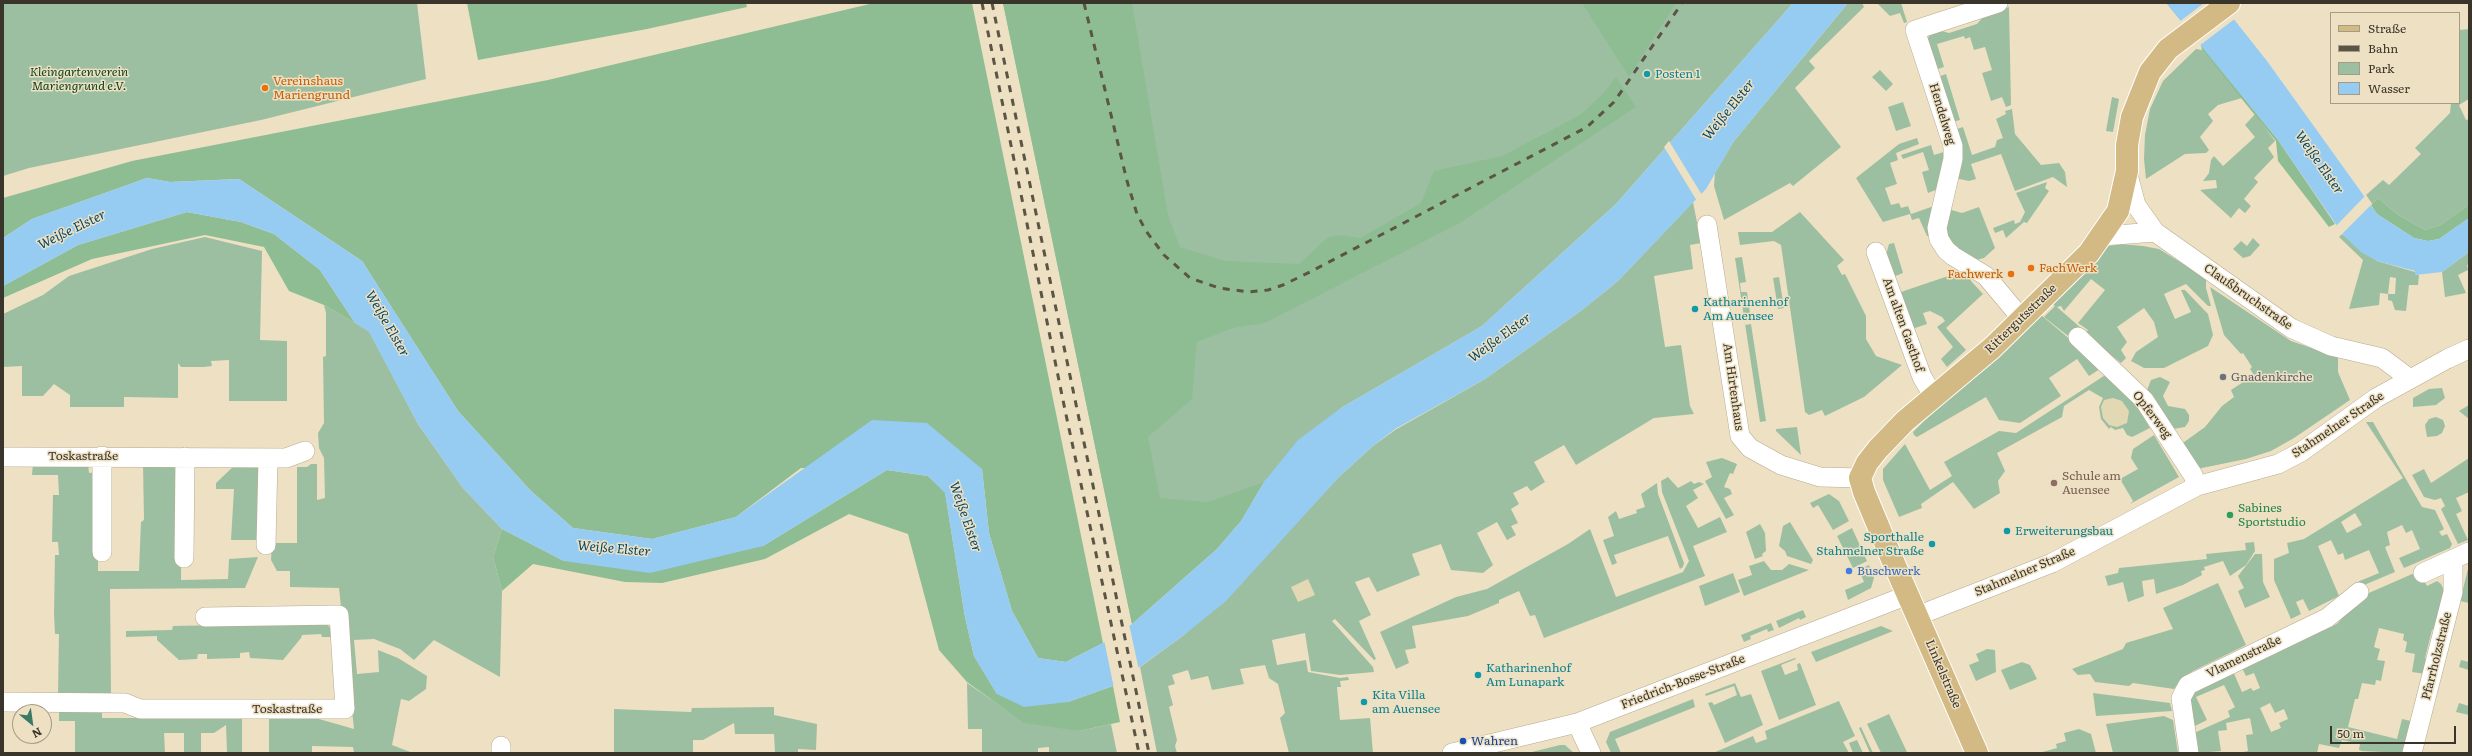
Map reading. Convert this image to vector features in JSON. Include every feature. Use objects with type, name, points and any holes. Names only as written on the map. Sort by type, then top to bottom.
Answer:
[{"type":"main road","name":"Rittergutsstraße","points":[[1860,478],[1867,463],[1878,449],[2022,319],[2090,253],[2103,236],[2118,211],[2127,171],[2129,131],[2144,83],[2158,60],[2229,3]]},
{"type":"main road","points":[[1860,478],[1864,492],[1908,595]]},
{"type":"main road","name":"Linkelstraße","points":[[1908,595],[1977,753]]},
{"type":"street","name":"Hendelweg","points":[[1998,3],[1915,30],[1953,146],[1953,159],[1937,228],[1939,239],[1946,250],[1955,258],[1977,269],[1986,276],[2022,319]]},
{"type":"street","name":"Claußbruchstraße","points":[[2127,171],[2136,205],[2155,232],[2291,328],[2331,346],[2382,358],[2410,380]]},
{"type":"street","name":"Am Hirtenhaus","points":[[1708,225],[1740,436],[1750,448],[1781,465],[1820,477],[1860,478]]},
{"type":"street","points":[[2103,236],[2155,232]]},
{"type":"street","name":"Am alten Gasthof","points":[[1876,252],[1922,377],[1934,397]]},
{"type":"street","name":"Opferweg","points":[[2078,337],[2144,400],[2193,475],[2197,486]]},
{"type":"street","name":"Stahmelner Straße","points":[[1918,616],[2052,563],[2197,486],[2278,464],[2301,452],[2376,398],[2469,350]]},
{"type":"street","name":"Toskastraße","points":[[3,457],[102,456],[286,458],[305,451]]},
{"type":"street","points":[[102,456],[102,552]]},
{"type":"street","points":[[184,558],[185,457]]},
{"type":"street","points":[[266,545],[268,458]]},
{"type":"street","points":[[2423,573],[2461,556]]},
{"type":"street","name":"Pfarrholzstraße","points":[[2412,753],[2461,556]]},
{"type":"street","name":"Vlamenstraße","points":[[2189,753],[2181,698],[2188,685],[2327,618],[2359,592]]},
{"type":"street","name":"Friedrich-Bosse-Straße","points":[[1452,753],[1577,723],[1908,595]]},
{"type":"street","name":"Toskastraße","points":[[3,702],[125,703],[140,709],[345,709],[339,615],[205,617]]},
{"type":"street","points":[[1577,723],[1591,753]]},
{"type":"green space","name":"Kleingartenverein Mariengrund e.V.","points":[[3,3],[417,3],[426,79],[261,120],[29,168],[3,176]]},
{"type":"green space","points":[[467,3],[746,3],[747,7],[647,29],[478,60]]},
{"type":"green space","points":[[874,3],[972,3],[1103,643],[1066,662],[1038,658],[1012,611],[989,533],[982,469],[801,468],[736,517],[652,539],[573,528],[531,491],[458,411],[362,261],[239,179],[170,182],[147,178],[32,219],[3,238],[3,198],[132,161],[548,80]]},
{"type":"green space","points":[[1003,3],[1793,3],[1616,204],[1482,326],[1341,408],[1264,482],[1241,521],[1132,624]]},
{"type":"green space","points":[[1003,3],[1132,3],[1168,215],[1180,247],[1226,261],[1299,264],[1328,237],[1343,235],[1360,238],[1421,203],[1434,171],[1502,156],[1580,115],[1604,93],[1616,77],[1636,107],[1458,224],[1265,323],[1233,328],[1197,342],[1192,399],[1148,437],[1160,498],[1208,502],[1264,482],[1241,521],[1217,549],[1132,624]]},
{"type":"green space","points":[[1582,3],[1676,3],[1629,77]]},
{"type":"green space","points":[[1848,3],[1862,3],[1864,7],[1809,61],[1815,68],[1795,88],[1841,147],[1793,186],[1790,183],[1724,220],[1714,186],[1715,173],[1734,141]]},
{"type":"green space","points":[[1877,3],[1901,3],[1907,22],[1904,23],[1900,13],[1890,16]]},
{"type":"green space","points":[[2009,7],[2011,105],[2006,107],[2002,97],[1991,101],[1982,73],[1992,70],[1985,47],[1974,50],[1970,37],[1965,39],[1964,36],[1937,44],[1944,67],[1935,70],[1927,40],[1931,32],[1938,30],[1949,33],[1977,24],[1985,15]]},
{"type":"green space","points":[[2469,29],[2469,99],[2459,105],[2466,120],[2469,119],[2469,205],[2440,225],[2425,230],[2397,214],[2378,198],[2372,204],[2366,195],[2383,180],[2389,185],[2421,154],[2415,148],[2450,113],[2451,104],[2460,104],[2460,30]]},
{"type":"green space","points":[[2201,45],[2278,140],[2335,224],[2329,227],[2278,161],[2276,141],[2202,50]]},
{"type":"green space","points":[[2196,49],[2202,50],[2242,98],[2218,105],[2208,114],[2213,121],[2200,137],[2209,150],[2206,153],[2185,154],[2146,179],[2144,159],[2145,135],[2150,109],[2163,81]]},
{"type":"green space","points":[[1880,70],[1893,84],[1886,91],[1872,77]]},
{"type":"green space","points":[[1946,74],[1960,120],[1952,122],[1938,77]]},
{"type":"green space","points":[[2112,97],[2119,99],[2113,132],[2106,131]]},
{"type":"green space","points":[[1903,102],[1911,126],[1896,131],[1888,107]]},
{"type":"green space","points":[[2012,109],[2015,134],[2041,165],[2059,163],[2065,172],[2067,187],[2053,177],[2015,191],[2001,154],[1971,164],[1976,179],[1969,181],[1955,178],[1954,130],[1963,127],[1972,155],[1995,147],[1997,140],[2003,138],[1996,119],[2006,114],[2005,111]]},
{"type":"green space","points":[[2255,114],[2275,141],[2268,148],[2274,157],[2254,178],[2258,182],[2244,199],[2251,206],[2245,213],[2239,208],[2231,218],[2200,190],[2217,188],[2216,180],[2203,181],[2209,173],[2211,160],[2214,156],[2223,166],[2255,137],[2245,125]]},
{"type":"green space","points":[[1917,138],[1919,144],[1896,153],[1898,160],[1890,163],[1897,184],[1885,188],[1891,205],[1899,203],[1901,208],[1908,206],[1911,214],[1934,206],[1930,236],[1927,236],[1919,218],[1912,220],[1910,214],[1883,222],[1856,178],[1899,144]]},
{"type":"green space","points":[[1931,145],[1934,155],[1947,151],[1938,189],[1928,193],[1922,172],[1929,170],[1923,152],[1903,159],[1901,155]]},
{"type":"green space","points":[[2047,182],[2045,188],[2049,191],[2027,223],[2024,222],[2006,238],[2003,230],[1995,233],[1993,228],[2014,220],[2015,224],[2020,222],[2025,212],[2016,193]]},
{"type":"green space","points":[[2378,198],[2397,214],[2425,230],[2440,225],[2469,205],[2469,218],[2439,239],[2428,241],[2414,238],[2377,214],[2371,205]]},
{"type":"green space","points":[[1693,202],[1701,243],[1690,245],[1693,269],[1654,276],[1665,347],[1681,345],[1690,406],[1694,414],[1654,418],[1576,465],[1564,445],[1534,462],[1545,482],[1531,491],[1527,486],[1513,493],[1519,504],[1511,509],[1518,523],[1511,526],[1516,535],[1507,540],[1497,522],[1477,533],[1493,565],[1483,573],[1451,570],[1441,544],[1412,554],[1420,575],[1377,592],[1369,577],[1355,582],[1371,615],[1359,621],[1376,659],[1374,660],[1335,619],[1332,621],[1373,667],[1374,672],[1340,675],[1311,671],[1305,633],[1272,640],[1277,665],[1306,660],[1308,672],[1340,678],[1348,677],[1349,680],[1340,681],[1341,687],[1337,687],[1340,720],[1370,718],[1373,753],[1289,753],[1280,718],[1285,713],[1278,684],[1269,678],[1265,665],[1240,669],[1244,684],[1212,690],[1208,676],[1191,680],[1188,670],[1172,675],[1175,684],[1168,686],[1173,705],[1169,707],[1177,740],[1175,746],[1177,753],[1157,753],[1140,667],[1184,635],[1341,475],[1373,446],[1395,430],[1485,379],[1582,310],[1618,281]]},
{"type":"green space","points":[[1979,207],[1995,248],[1984,258],[1976,260],[1955,251],[1943,231],[1948,209],[1962,213]]},
{"type":"green space","points":[[187,212],[241,222],[274,234],[320,270],[355,323],[324,305],[289,291],[264,247],[205,235],[92,259],[3,298],[3,286],[78,245]]},
{"type":"green space","points":[[1800,212],[1844,260],[1837,266],[1842,275],[1845,274],[1866,316],[1866,339],[1876,356],[1902,365],[1864,397],[1825,416],[1822,410],[1809,415],[1805,412],[1781,245],[1774,241],[1740,245],[1738,232],[1772,232]]},
{"type":"green space","points":[[2342,234],[2377,261],[2415,272],[2415,275],[2419,275],[2418,285],[2409,285],[2406,311],[2395,310],[2392,301],[2388,300],[2388,294],[2380,293],[2379,305],[2349,309],[2363,260],[2339,237]],"holes":[[[2390,277],[2396,278],[2395,294],[2388,294]]]},
{"type":"green space","points":[[205,237],[262,251],[260,340],[287,341],[287,401],[229,401],[229,360],[211,361],[212,366],[204,367],[181,367],[178,363],[178,398],[124,397],[124,407],[70,407],[70,395],[54,384],[43,396],[22,396],[22,366],[3,367],[3,314],[43,295],[69,276],[152,249]]},
{"type":"green space","points":[[2253,238],[2260,245],[2250,256],[2243,258],[2233,249],[2241,241],[2247,246]]},
{"type":"green space","points":[[1894,243],[1903,273],[1893,277],[1886,255],[1889,244]]},
{"type":"green space","points":[[2121,244],[2159,249],[2206,278],[2206,288],[2211,306],[2208,306],[2186,284],[2164,294],[2175,319],[2191,312],[2181,290],[2185,290],[2208,314],[2213,335],[2208,346],[2164,368],[2144,368],[2131,361],[2136,352],[2158,337],[2154,322],[2144,308],[2117,327],[2127,342],[2121,350],[2126,358],[2121,363],[2085,334],[2088,330],[2078,323],[2105,290],[2091,279],[2064,311],[2061,306],[2057,307],[2081,328],[2072,339],[2044,317],[2055,306],[2050,302],[2102,250],[2109,246]]},
{"type":"green space","points":[[2469,252],[2469,264],[2467,265],[2468,270],[2458,275],[2466,293],[2445,297],[2442,272]]},
{"type":"green space","points":[[1742,257],[1746,282],[1740,283],[1741,292],[1747,292],[1750,313],[1744,315],[1735,258]]},
{"type":"green space","points":[[1963,271],[1971,275],[1971,281],[1983,294],[1946,328],[1966,350],[1947,367],[1941,359],[1953,347],[1937,327],[1945,321],[1942,317],[1930,311],[1923,313],[1927,324],[1912,329],[1898,293]]},
{"type":"green space","points":[[1779,277],[1784,308],[1778,309],[1773,278]]},
{"type":"green space","points":[[2210,287],[2291,341],[2338,357],[2338,372],[2350,400],[2294,438],[2271,451],[2246,459],[2197,469],[2180,445],[2205,427],[2222,406],[2234,397],[2231,390],[2254,375],[2250,369],[2252,367],[2243,353],[2241,354],[2224,335]]},
{"type":"green space","points":[[324,305],[369,331],[418,424],[463,488],[502,529],[493,557],[502,591],[500,677],[434,640],[414,660],[400,649],[374,639],[354,640],[357,674],[379,672],[378,650],[398,658],[427,676],[426,689],[409,701],[401,699],[392,745],[413,753],[354,753],[353,747],[312,746],[312,753],[269,753],[269,718],[312,717],[354,729],[339,588],[290,587],[290,571],[277,571],[271,560],[272,543],[297,543],[297,467],[307,467],[311,464],[317,464],[317,500],[325,498],[324,458],[319,448],[318,433],[324,423],[323,357],[326,356],[326,313]]},
{"type":"green space","points":[[2041,315],[2103,367],[2089,376],[2077,359],[2049,378],[2061,396],[2020,423],[1999,420],[1986,397],[1917,437],[1914,435],[1913,432],[1946,399]]},
{"type":"green space","points":[[1751,324],[1766,421],[1760,422],[1745,325]]},
{"type":"green space","points":[[2110,372],[2129,392],[2150,428],[2132,437],[2127,435],[2123,428],[2115,430],[2111,427],[2109,429],[2101,419],[2099,407],[2103,398],[2089,390],[2064,406],[2062,417],[1997,453],[2005,471],[1998,481],[2000,493],[1974,509],[1953,482],[1921,504],[1922,508],[1899,517],[1883,480],[1883,469],[1905,444],[1930,490],[1952,476],[1944,462],[1999,431],[2016,433]]},
{"type":"green space","points":[[2160,377],[2170,382],[2163,396],[2168,406],[2185,409],[2189,415],[2189,421],[2185,427],[2173,429],[2145,395],[2151,380]]},
{"type":"green space","points":[[2442,388],[2445,398],[2436,405],[2413,407],[2413,398],[2429,389]]},
{"type":"green space","points":[[2469,405],[2469,419],[2459,411]]},
{"type":"green space","points":[[2436,417],[2443,420],[2445,426],[2442,433],[2437,436],[2427,437],[2425,425],[2429,419]]},
{"type":"green space","points":[[2366,422],[2373,422],[2422,507],[2435,510],[2444,529],[2439,532],[2442,536],[2447,534],[2452,544],[2450,548],[2404,568],[2399,558],[2420,549],[2412,530],[2406,533],[2402,525],[2387,532],[2390,545],[2385,547],[2395,572],[2357,588],[2355,583],[2379,573],[2369,550],[2345,560],[2343,553],[2338,555],[2331,540],[2318,546],[2339,596],[2309,611],[2303,599],[2296,602],[2301,614],[2291,619],[2274,580],[2274,559],[2289,553],[2287,543],[2304,539],[2403,478]],"holes":[[[2355,513],[2362,525],[2347,533],[2341,522]]]},
{"type":"green space","points":[[1797,427],[1801,455],[1776,431],[1776,429]]},
{"type":"green space","points":[[2154,435],[2179,477],[2130,504],[2133,501],[2120,479],[2138,469],[2131,458],[2133,449]]},
{"type":"green space","points":[[1722,458],[1737,464],[1733,474],[1730,473],[1724,487],[1730,489],[1732,494],[1724,498],[1734,515],[1726,519],[1705,481],[1712,477],[1706,462]]},
{"type":"green space","points":[[2469,458],[2469,492],[2456,498],[2462,511],[2456,514],[2468,540],[2458,544],[2441,509],[2445,506],[2441,498],[2435,500],[2424,497],[2412,475],[2424,469],[2431,483]]},
{"type":"green space","points":[[33,463],[88,463],[89,473],[99,472],[98,571],[139,571],[141,522],[144,520],[143,463],[182,463],[181,580],[228,579],[229,559],[258,557],[245,588],[110,589],[111,694],[58,693],[59,634],[55,634],[54,614],[55,555],[59,555],[58,542],[52,542],[53,495],[59,495],[58,475],[32,475]]},
{"type":"green space","points":[[236,464],[264,464],[263,540],[231,540],[234,489],[216,489],[216,483]]},
{"type":"green space","points":[[887,470],[928,476],[945,492],[965,617],[974,656],[997,694],[1068,702],[1113,686],[1120,722],[1079,731],[1024,723],[967,682],[939,650],[908,534],[849,514],[765,559],[662,583],[625,582],[533,564],[502,591],[493,557],[502,529],[564,561],[763,546]]},
{"type":"green space","points":[[1668,477],[1678,488],[1691,481],[1694,484],[1699,482],[1704,484],[1693,490],[1698,498],[1686,506],[1698,528],[1720,517],[1727,532],[1693,546],[1705,576],[1544,638],[1535,615],[1530,616],[1519,591],[1499,600],[1499,603],[1468,616],[1412,626],[1416,648],[1405,650],[1409,663],[1396,669],[1380,632],[1456,597],[1487,589],[1568,544],[1590,529],[1616,597],[1683,572],[1689,561],[1662,492],[1661,481]]},
{"type":"green space","points":[[1657,483],[1658,494],[1684,563],[1683,567],[1680,569],[1668,536],[1614,555],[1617,563],[1612,565],[1603,540],[1614,536],[1608,517],[1616,511],[1619,519],[1637,513],[1636,510],[1645,507],[1641,494]]},
{"type":"green space","points":[[1829,494],[1839,501],[1849,521],[1833,530],[1818,505],[1813,508],[1810,503]]},
{"type":"green space","points":[[1790,522],[1813,560],[1811,564],[1787,556],[1785,551],[1779,546],[1783,526]]},
{"type":"green space","points":[[1760,524],[1765,533],[1766,551],[1762,554],[1763,556],[1755,559],[1746,532]]},
{"type":"green space","points":[[1852,528],[1867,561],[1853,568],[1837,536]]},
{"type":"green space","points":[[2254,542],[2255,551],[2246,565],[2230,576],[2223,561],[2204,567],[2205,570],[2201,571],[2202,575],[2183,585],[2156,594],[2154,579],[2142,581],[2144,596],[2128,602],[2123,582],[2108,586],[2105,576],[2118,573],[2119,568],[2207,559],[2206,554],[2246,550],[2245,543]]},
{"type":"green space","points":[[2255,554],[2262,554],[2263,582],[2270,597],[2245,608],[2238,591],[2244,588],[2238,576]]},
{"type":"green space","points":[[1764,561],[1771,570],[1782,570],[1789,564],[1809,570],[1744,596],[1738,580],[1752,575],[1749,566]]},
{"type":"green space","points":[[1869,565],[1874,578],[1871,588],[1848,600],[1845,590],[1864,582],[1859,570]]},
{"type":"green space","points":[[2469,565],[2469,603],[2460,601]]},
{"type":"green space","points":[[2419,571],[2427,586],[2437,581],[2441,584],[2444,590],[2439,625],[2432,630],[2425,658],[2430,664],[2425,674],[2412,672],[2415,654],[2405,652],[2407,642],[2403,640],[2404,634],[2379,628],[2374,647],[2380,649],[2377,660],[2385,661],[2381,681],[2376,680],[2375,685],[2362,683],[2358,699],[2355,699],[2348,727],[2397,739],[2402,719],[2411,721],[2403,753],[2362,751],[2359,750],[2360,744],[2342,740],[2339,748],[2319,744],[2317,753],[2239,753],[2248,751],[2246,735],[2253,734],[2250,718],[2226,723],[2227,730],[2218,731],[2221,751],[2198,753],[2194,733],[2230,717],[2228,711],[2235,707],[2224,685],[2196,697],[2207,720],[2193,727],[2189,693],[2232,669],[2242,692],[2251,688],[2253,691],[2260,688],[2254,673],[2246,676],[2241,666],[2337,624],[2362,596]],"holes":[[[2270,703],[2275,713],[2284,709],[2288,719],[2279,723],[2281,728],[2271,732],[2260,708]]]},
{"type":"green space","points":[[1733,573],[1740,592],[1705,606],[1699,586]]},
{"type":"green space","points":[[2218,583],[2246,645],[2193,671],[2182,678],[2174,689],[2133,683],[2129,686],[2095,682],[2090,674],[2078,675],[2072,669],[2123,649],[2126,643],[2173,629],[2163,608]]},
{"type":"green space","points":[[1803,610],[1806,617],[1800,620],[1799,618],[1779,628],[1776,621]]},
{"type":"green space","points":[[326,623],[331,629],[334,637],[322,637],[321,634],[302,635],[283,660],[250,658],[249,652],[240,653],[240,658],[207,659],[207,654],[198,654],[197,659],[179,660],[157,640],[157,636],[126,637],[126,631],[172,630],[173,626]]},
{"type":"green space","points":[[1771,623],[1774,630],[1768,632],[1767,629],[1750,636],[1751,639],[1744,642],[1741,635]]},
{"type":"green space","points":[[1881,626],[1893,631],[1816,662],[1811,652]]},
{"type":"green space","points":[[1987,649],[1995,650],[1996,672],[1976,681],[1969,665],[1979,661],[1976,654]]},
{"type":"green space","points":[[1795,658],[1796,659],[1781,665],[1785,675],[1798,670],[1797,664],[1800,663],[1816,705],[1779,720],[1761,671]]},
{"type":"green space","points":[[2461,660],[2469,662],[2469,670],[2459,667]]},
{"type":"green space","points":[[2022,662],[2030,665],[2037,679],[2010,690],[2001,670]]},
{"type":"green space","points":[[967,683],[1008,711],[1079,731],[1111,724],[1117,753],[1049,753],[1049,747],[1038,748],[1038,753],[982,753],[982,729],[968,729]]},
{"type":"green space","points":[[1735,683],[1741,697],[1751,694],[1763,725],[1725,743],[1708,703],[1712,702],[1714,705],[1737,695],[1734,686],[1706,696],[1705,694]]},
{"type":"green space","points":[[2093,693],[2170,703],[2172,711],[2096,716]]},
{"type":"green space","points":[[1693,699],[1695,707],[1615,739],[1621,753],[1611,753],[1606,742],[1610,732]]},
{"type":"green space","points":[[1839,701],[1855,736],[1843,742],[1849,753],[1713,753],[1753,736],[1756,743],[1767,739],[1765,731]]},
{"type":"green space","points":[[2459,703],[2469,706],[2469,715],[2456,712]]},
{"type":"green space","points":[[774,707],[774,715],[817,724],[816,750],[798,749],[798,753],[775,753],[774,734],[735,734],[734,723],[703,740],[693,740],[693,753],[614,753],[614,709],[691,712],[692,708]]},
{"type":"green space","points":[[59,710],[102,710],[102,718],[242,718],[242,753],[227,753],[226,725],[214,733],[201,733],[201,753],[184,753],[184,733],[164,733],[165,753],[75,753],[75,721],[59,721]]},
{"type":"green space","points":[[1889,714],[1907,752],[1905,753],[1881,753],[1867,724]]},
{"type":"green space","points":[[2164,716],[2173,720],[2178,753],[2113,753],[2106,724]]},
{"type":"green space","points":[[1861,727],[1873,753],[1870,753],[1859,728]]},
{"type":"green space","points":[[2079,729],[2091,734],[2096,753],[2039,753],[2057,748],[2056,744],[2066,741],[2064,733]]},
{"type":"green space","points":[[1857,740],[1863,753],[1853,753],[1849,743]]},
{"type":"green space","points":[[1565,745],[1574,753],[1528,753]]},
{"type":"sand","points":[[2113,398],[2122,401],[2129,411],[2127,423],[2117,427],[2109,425],[2103,418],[2101,407],[2104,400]]},
{"type":"sand","points":[[1308,579],[1315,595],[1298,602],[1291,587]]},
{"type":"water","name":"Weiße Elster","points":[[1793,3],[1848,3],[1734,141],[1706,189],[1618,281],[1582,310],[1485,379],[1395,429],[1373,446],[1341,475],[1226,601],[1184,635],[1113,686],[1068,702],[1024,707],[997,694],[974,656],[965,617],[945,493],[928,476],[887,470],[763,546],[650,573],[564,561],[502,529],[463,488],[418,424],[369,332],[355,323],[320,270],[274,234],[241,222],[187,212],[78,245],[3,286],[3,238],[32,219],[147,178],[170,182],[239,179],[362,261],[458,411],[531,491],[573,528],[652,539],[736,517],[872,420],[927,423],[982,469],[989,533],[1012,611],[1038,658],[1066,662],[1103,643],[1132,624],[1217,549],[1241,521],[1264,482],[1298,440],[1341,408],[1482,326],[1616,204]]},
{"type":"water","name":"Weiße Elster","points":[[2166,3],[2221,3],[2267,61],[2377,214],[2414,238],[2428,241],[2439,239],[2469,218],[2469,252],[2442,272],[2415,275],[2415,271],[2377,261],[2361,252],[2344,236],[2278,140]]},
{"type":"pier","points":[[2204,3],[2224,3],[2236,18],[2199,46],[2179,22]]},
{"type":"pier","points":[[1669,141],[1702,195],[1697,201],[1664,147]]},
{"type":"pier","points":[[2366,195],[2372,204],[2341,235],[2335,227]]},
{"type":"pier","points":[[1129,624],[1139,670],[1114,688],[1104,640]]},
{"type":"railway","points":[[982,3],[1065,410],[1139,753]]},
{"type":"railway","points":[[992,3],[1149,753]]},
{"type":"railway","points":[[1084,3],[1127,181],[1137,214],[1146,231],[1164,255],[1190,278],[1219,288],[1249,292],[1268,290],[1283,285],[1310,272],[1587,127],[1614,102],[1682,3]]},
{"type":"place","name":"Posten 1","points":[[1647,74]]},
{"type":"place","name":"Vereinshaus Mariengrund","points":[[265,88]]},
{"type":"place","name":"FachWerk","points":[[2031,268]]},
{"type":"place","name":"Fachwerk","points":[[2011,274]]},
{"type":"place","name":"Katharinenhof Am Auensee","points":[[1695,309]]},
{"type":"place","name":"Gnadenkirche","points":[[2223,377]]},
{"type":"place","name":"Schule am Auensee","points":[[2054,483]]},
{"type":"place","name":"Sabines Sportstudio","points":[[2230,515]]},
{"type":"place","name":"Erweiterungsbau","points":[[2007,531]]},
{"type":"place","name":"Sporthalle Stahmelner Straße","points":[[1932,544]]},
{"type":"place","name":"Buschwerk","points":[[1849,571]]},
{"type":"place","name":"Katharinenhof Am Lunapark","points":[[1478,675]]},
{"type":"place","name":"Kita Villa am Auensee","points":[[1364,702]]},
{"type":"place","name":"Wahren","points":[[1463,741]]}]
